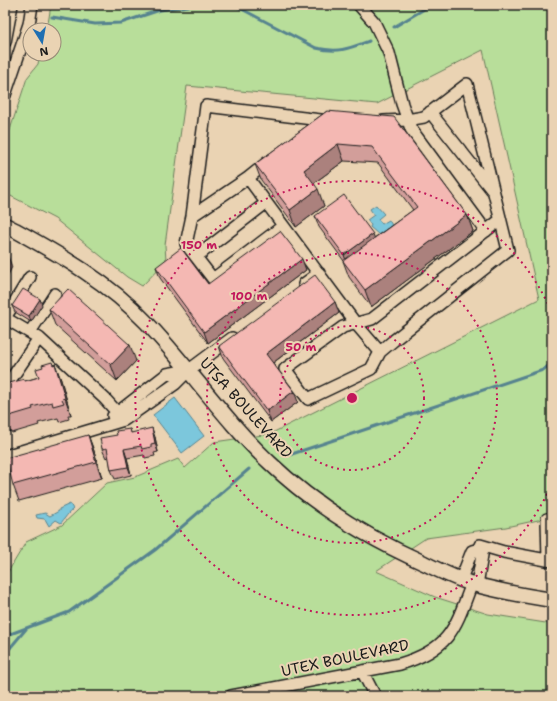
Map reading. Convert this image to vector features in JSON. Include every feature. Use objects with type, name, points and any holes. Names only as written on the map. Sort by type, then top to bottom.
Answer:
[{"type":"main road","name":"UTSA BOULEVARD","points":[[5,225],[81,268],[110,289],[145,321],[189,370],[234,425],[270,463],[316,503],[348,524],[400,552],[470,582],[524,596],[552,600]]},
{"type":"street","points":[[5,42],[12,5]]},
{"type":"street","points":[[5,95],[29,24],[32,5]]},
{"type":"street","points":[[359,5],[374,22],[389,53],[402,104],[411,129],[486,231]]},
{"type":"street","points":[[372,122],[407,120],[424,117],[467,84],[508,250],[393,340],[380,352],[371,369],[308,399],[285,369],[343,327],[372,319],[500,220]]},
{"type":"street","points":[[283,226],[214,279],[186,244],[192,216],[206,106],[319,120],[342,121]]},
{"type":"street","points":[[430,112],[494,192]]},
{"type":"street","points":[[308,130],[319,120]]},
{"type":"street","points":[[192,216],[248,178],[278,154]]},
{"type":"street","points":[[248,178],[356,324],[380,352]]},
{"type":"street","points":[[196,257],[266,203]]},
{"type":"street","points":[[293,292],[319,273]]},
{"type":"street","points":[[30,277],[5,318],[34,335],[105,399],[120,416]]},
{"type":"street","points":[[9,382],[54,294]]},
{"type":"street","points":[[5,456],[101,428],[175,384],[189,370],[242,330]]},
{"type":"street","points":[[470,582],[472,551],[479,549],[480,545],[504,552],[550,561],[547,519],[552,518]]},
{"type":"street","points":[[470,582],[482,555],[479,549]]},
{"type":"street","name":"UTEX BOULEVARD","points":[[231,696],[400,664],[417,659],[432,651],[449,636],[460,616],[470,582]]},
{"type":"street","points":[[362,671],[375,696]]},
{"type":"green space","points":[[51,5],[552,5],[552,517],[506,527],[426,538],[376,571],[435,597],[488,614],[552,624],[552,696],[5,696],[5,577],[26,542],[62,525],[107,483],[135,477],[178,459],[185,468],[214,442],[270,434],[539,299],[483,50],[377,104],[187,86],[165,245],[166,261],[142,286],[127,277],[55,219],[5,193],[5,145],[27,78],[38,62],[62,62],[62,22],[48,22]]},
{"type":"water","points":[[376,205],[384,214],[378,219],[382,224],[389,220],[395,231],[379,235],[370,227],[371,225],[367,220],[374,215],[370,209]]},
{"type":"water","points":[[175,398],[204,436],[182,453],[153,415]]},
{"type":"water","points":[[70,504],[73,509],[61,523],[56,520],[49,526],[45,519],[37,518],[36,515],[45,513],[50,516],[59,511],[59,509]]},
{"type":"building","points":[[327,111],[394,117],[467,215],[365,290],[343,261],[417,207],[372,147],[338,144],[304,170],[318,189],[290,210],[255,164]]},
{"type":"building","points":[[344,195],[373,234],[344,255],[315,216]]},
{"type":"building","points":[[280,231],[302,259],[204,332],[156,267],[181,248],[208,284]]},
{"type":"building","points":[[315,275],[335,302],[266,354],[294,391],[267,411],[219,346]]},
{"type":"building","points":[[23,289],[40,299],[29,316],[12,306]]},
{"type":"building","points":[[68,289],[130,345],[111,365],[49,309]]},
{"type":"building","points":[[52,362],[53,365],[55,364],[65,398],[62,399],[64,403],[53,406],[52,402],[32,407],[33,409],[6,417],[5,384],[39,377],[36,369],[43,367],[42,365]]},
{"type":"building","points":[[152,428],[155,443],[151,444],[151,447],[142,449],[141,446],[124,449],[128,467],[111,470],[107,448],[102,449],[100,438],[117,435],[116,431],[130,429],[131,433]]},
{"type":"building","points":[[88,435],[96,462],[13,485],[6,458]]},
{"type":"waterway","points":[[52,17],[95,24],[121,23],[160,10],[195,5]]},
{"type":"waterway","points":[[234,5],[316,48],[337,50],[369,41]]},
{"type":"waterway","points":[[394,27],[431,5]]},
{"type":"waterway","points":[[289,455],[543,370],[552,363]]},
{"type":"waterway","points":[[5,636],[69,612],[155,550],[249,469]]},
{"type":"waterway","points":[[5,654],[26,629]]}]
